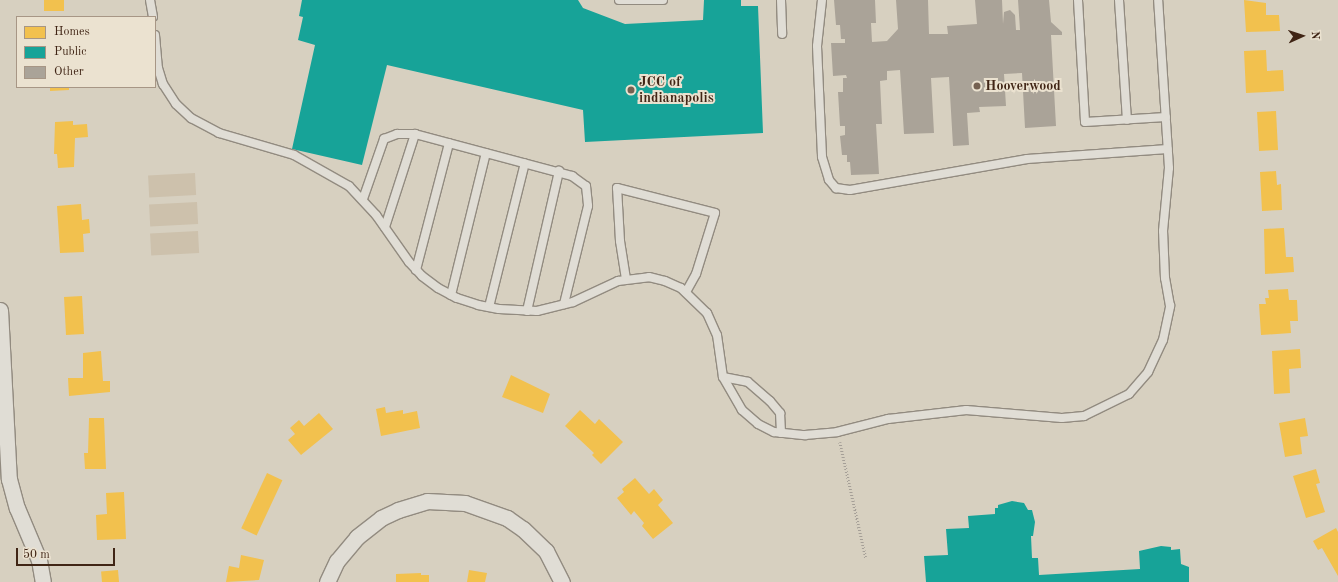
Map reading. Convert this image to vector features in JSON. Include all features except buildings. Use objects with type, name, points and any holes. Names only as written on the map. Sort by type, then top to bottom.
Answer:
[{"type":"street","points":[[0,310],[9,479],[16,508],[39,560],[43,582]]},
{"type":"street","points":[[327,582],[338,561],[357,537],[381,518],[398,510],[427,502],[465,503],[496,513],[523,529],[546,551],[562,582]]},
{"type":"lane","points":[[150,0],[153,16]]},
{"type":"lane","points":[[619,0],[663,0]]},
{"type":"lane","points":[[781,0],[782,34]]},
{"type":"lane","points":[[822,0],[817,46],[822,157],[829,180],[836,188],[850,190],[1026,159],[1168,149]]},
{"type":"lane","points":[[1078,0],[1085,122],[1166,117]]},
{"type":"lane","points":[[1119,0],[1127,120]]},
{"type":"lane","points":[[156,46],[158,68],[163,84],[176,104],[191,118],[219,133],[269,147],[316,166],[349,186],[363,199],[385,228],[396,246],[416,270],[451,295],[489,307],[527,311],[564,304],[626,279],[649,277],[665,281],[686,292],[707,312],[714,325],[724,377],[742,410],[758,424],[781,434],[805,435],[838,432],[888,419],[966,410],[1062,418],[1084,416],[1129,394],[1148,372],[1163,340],[1170,306],[1165,278],[1163,231],[1169,168],[1158,0]]},
{"type":"lane","points":[[363,199],[384,139],[397,134],[416,134],[572,176],[586,186],[588,206],[564,304]]},
{"type":"lane","points":[[385,228],[416,134]]},
{"type":"lane","points":[[416,270],[449,143]]},
{"type":"lane","points":[[451,295],[486,153]]},
{"type":"lane","points":[[489,307],[525,163]]},
{"type":"lane","points":[[527,311],[559,172]]},
{"type":"lane","points":[[626,279],[620,241],[617,188],[715,213],[696,274],[686,292]]},
{"type":"lane","points":[[724,377],[748,382],[770,401],[780,413],[781,434]]},
{"type":"path","points":[[838,432],[866,558]]},
{"type":"shaded area","points":[[195,173],[196,195],[149,197],[148,175]]},
{"type":"shaded area","points":[[197,202],[198,224],[150,226],[149,205]]},
{"type":"shaded area","points":[[198,231],[199,253],[151,255],[150,234]]},
{"type":"place","name":"Hooverwood","points":[[977,86]]},
{"type":"place","name":"JCC of indianapolis","points":[[631,90]]}]
